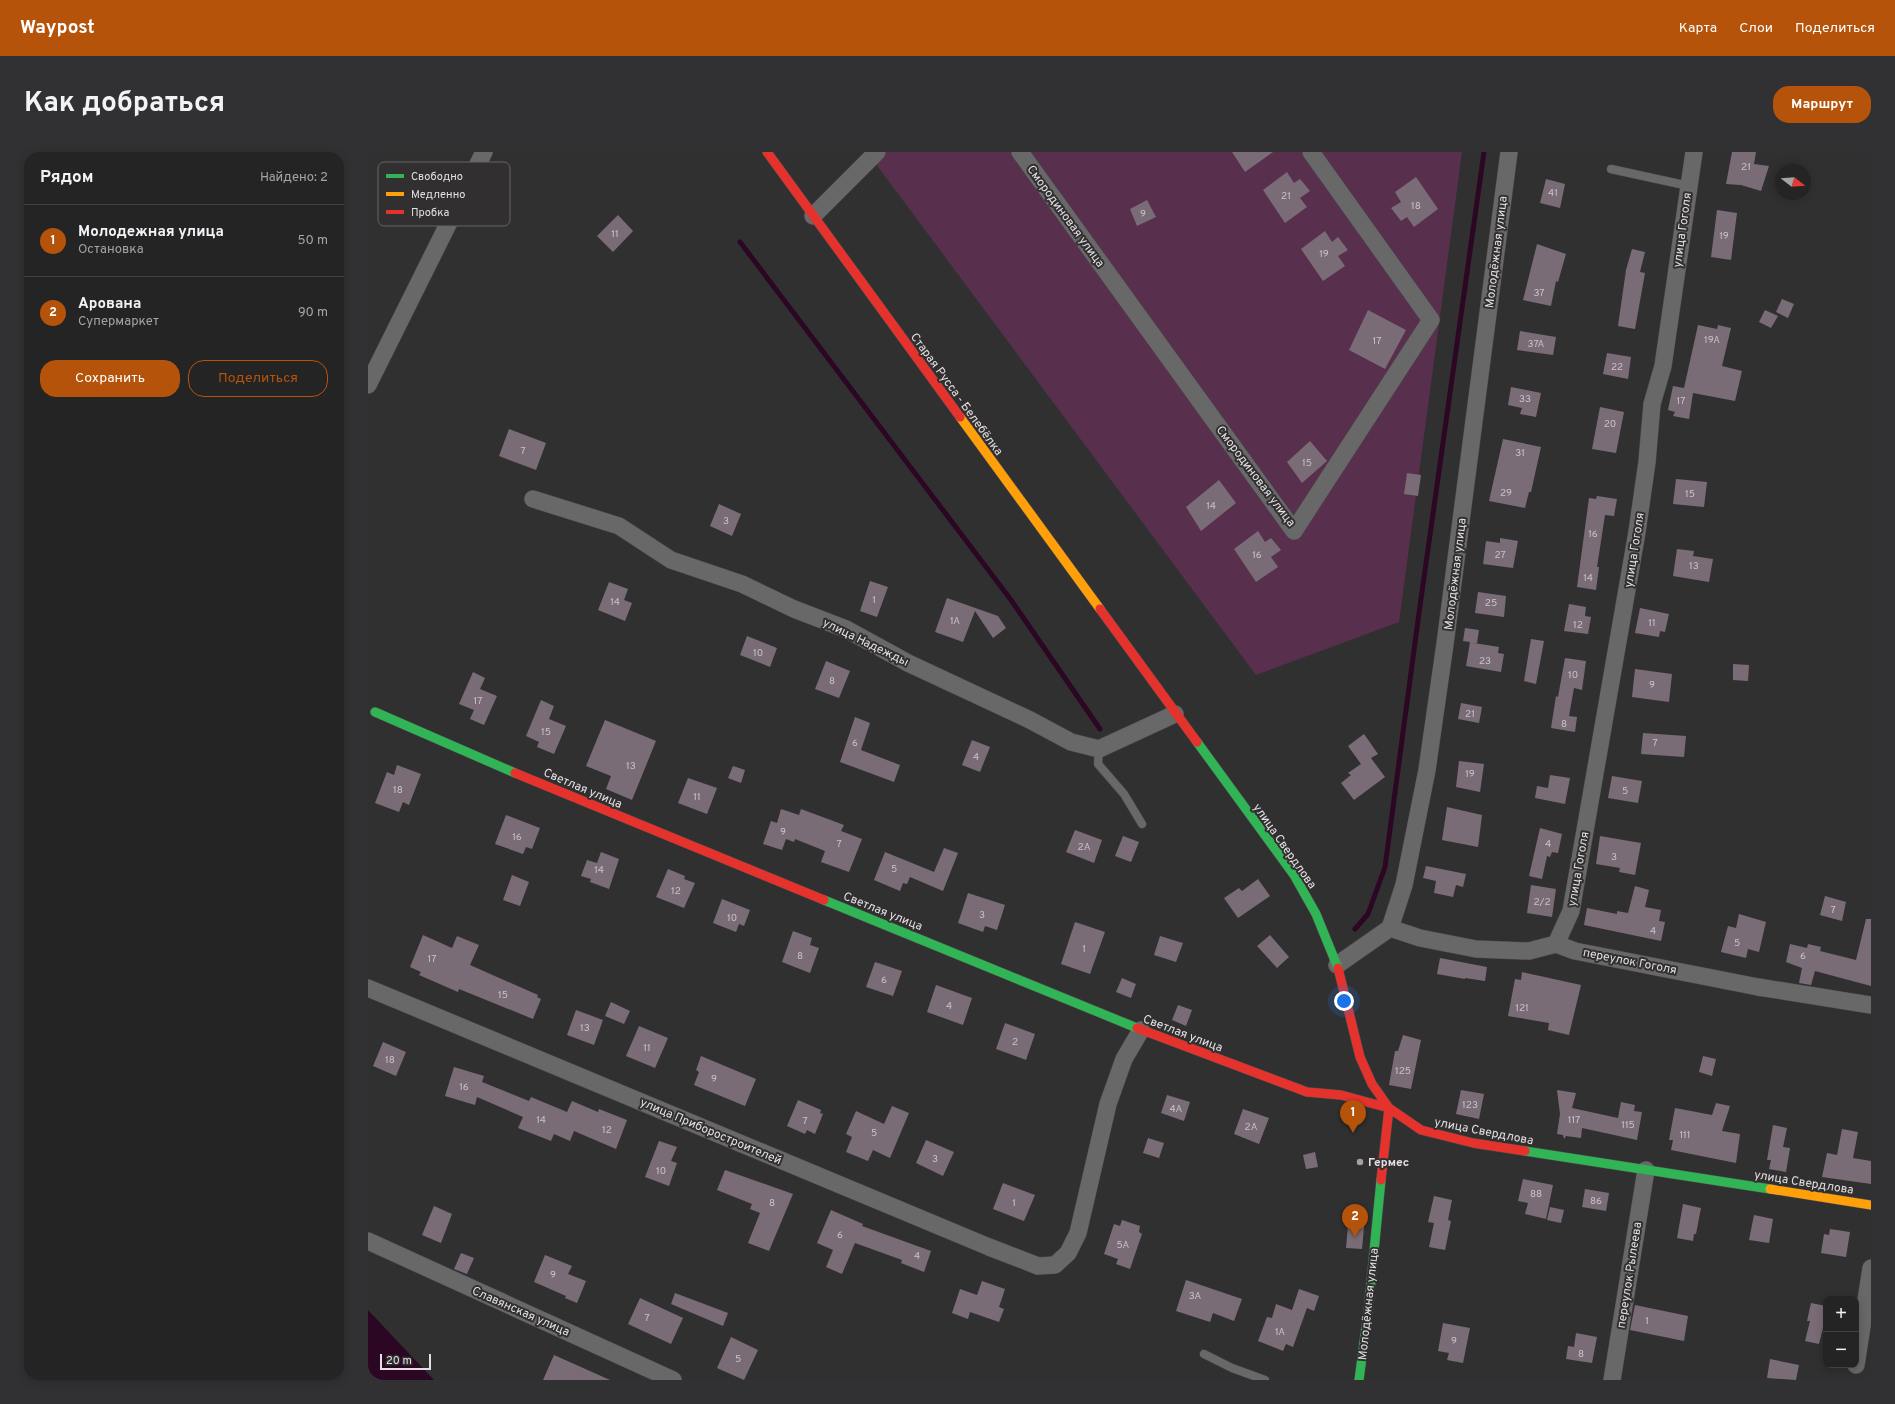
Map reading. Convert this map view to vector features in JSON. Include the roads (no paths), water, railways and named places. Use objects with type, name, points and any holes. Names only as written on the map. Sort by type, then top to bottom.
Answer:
[{"type":"street","points":[[479,162],[484,152]]},
{"type":"street","name":"Старая Русса - Белебёлка","points":[[767,152],[812,216],[1129,650]]},
{"type":"street","points":[[812,216],[878,152]]},
{"type":"street","name":"Смородиновая улица","points":[[1020,152],[1294,531],[1431,320],[1311,152]]},
{"type":"street","name":"Молодёжная улица","points":[[1390,928],[1404,885],[1427,770],[1445,644],[1509,152]]},
{"type":"street","name":"улица Гоголя","points":[[1556,944],[1571,911],[1637,532],[1647,462],[1652,404],[1663,366],[1694,152]]},
{"type":"street","points":[[368,385],[447,226]]},
{"type":"street","name":"улица Надежды","points":[[534,499],[620,526],[671,560],[742,584],[794,609],[846,629],[908,662],[1030,720],[1071,742],[1099,749]]},
{"type":"street","name":"улица Свердлова","points":[[1129,650],[1294,874],[1316,914],[1338,965],[1360,1057],[1372,1084],[1389,1108],[1421,1130],[1473,1143],[1871,1205]]},
{"type":"street","name":"Светлая улица","points":[[375,712],[566,795],[1141,1030],[1299,1089],[1341,1095],[1389,1108]]},
{"type":"street","points":[[1099,749],[1175,714]]},
{"type":"street","points":[[1338,965],[1390,928],[1420,938],[1476,949],[1529,951],[1556,944]]},
{"type":"street","name":"переулок Гоголя","points":[[1556,944],[1575,951],[1758,987],[1871,1005]]},
{"type":"street","name":"улица Приборостроителей","points":[[368,988],[989,1247],[1038,1266],[1055,1265],[1068,1253],[1078,1233],[1108,1104],[1124,1059],[1141,1030]]},
{"type":"street","name":"Молодёжная улица","points":[[1359,1380],[1374,1260],[1380,1172],[1389,1108]]},
{"type":"street","name":"переулок Рылеева","points":[[1612,1380],[1646,1170]]},
{"type":"street","name":"Славянская улица","points":[[368,1242],[673,1380]]},
{"type":"street","points":[[1859,1346],[1871,1268]]},
{"type":"street","points":[[1854,1380],[1856,1368]]},
{"type":"lane","points":[[1611,169],[1689,186]]},
{"type":"lane","points":[[1099,749],[1098,764],[1124,794],[1142,824]]},
{"type":"lane","points":[[1204,1354],[1232,1368],[1265,1380]]},
{"type":"waterway","points":[[1355,929],[1368,914],[1385,867],[1484,152]]},
{"type":"waterway","points":[[740,242],[1011,600],[1100,729]]},
{"type":"place","name":"Молодежная улица","points":[[1353,1133]]},
{"type":"place","name":"Гермес","points":[[1360,1162]]},
{"type":"place","name":"Арована","points":[[1355,1237]]}]
